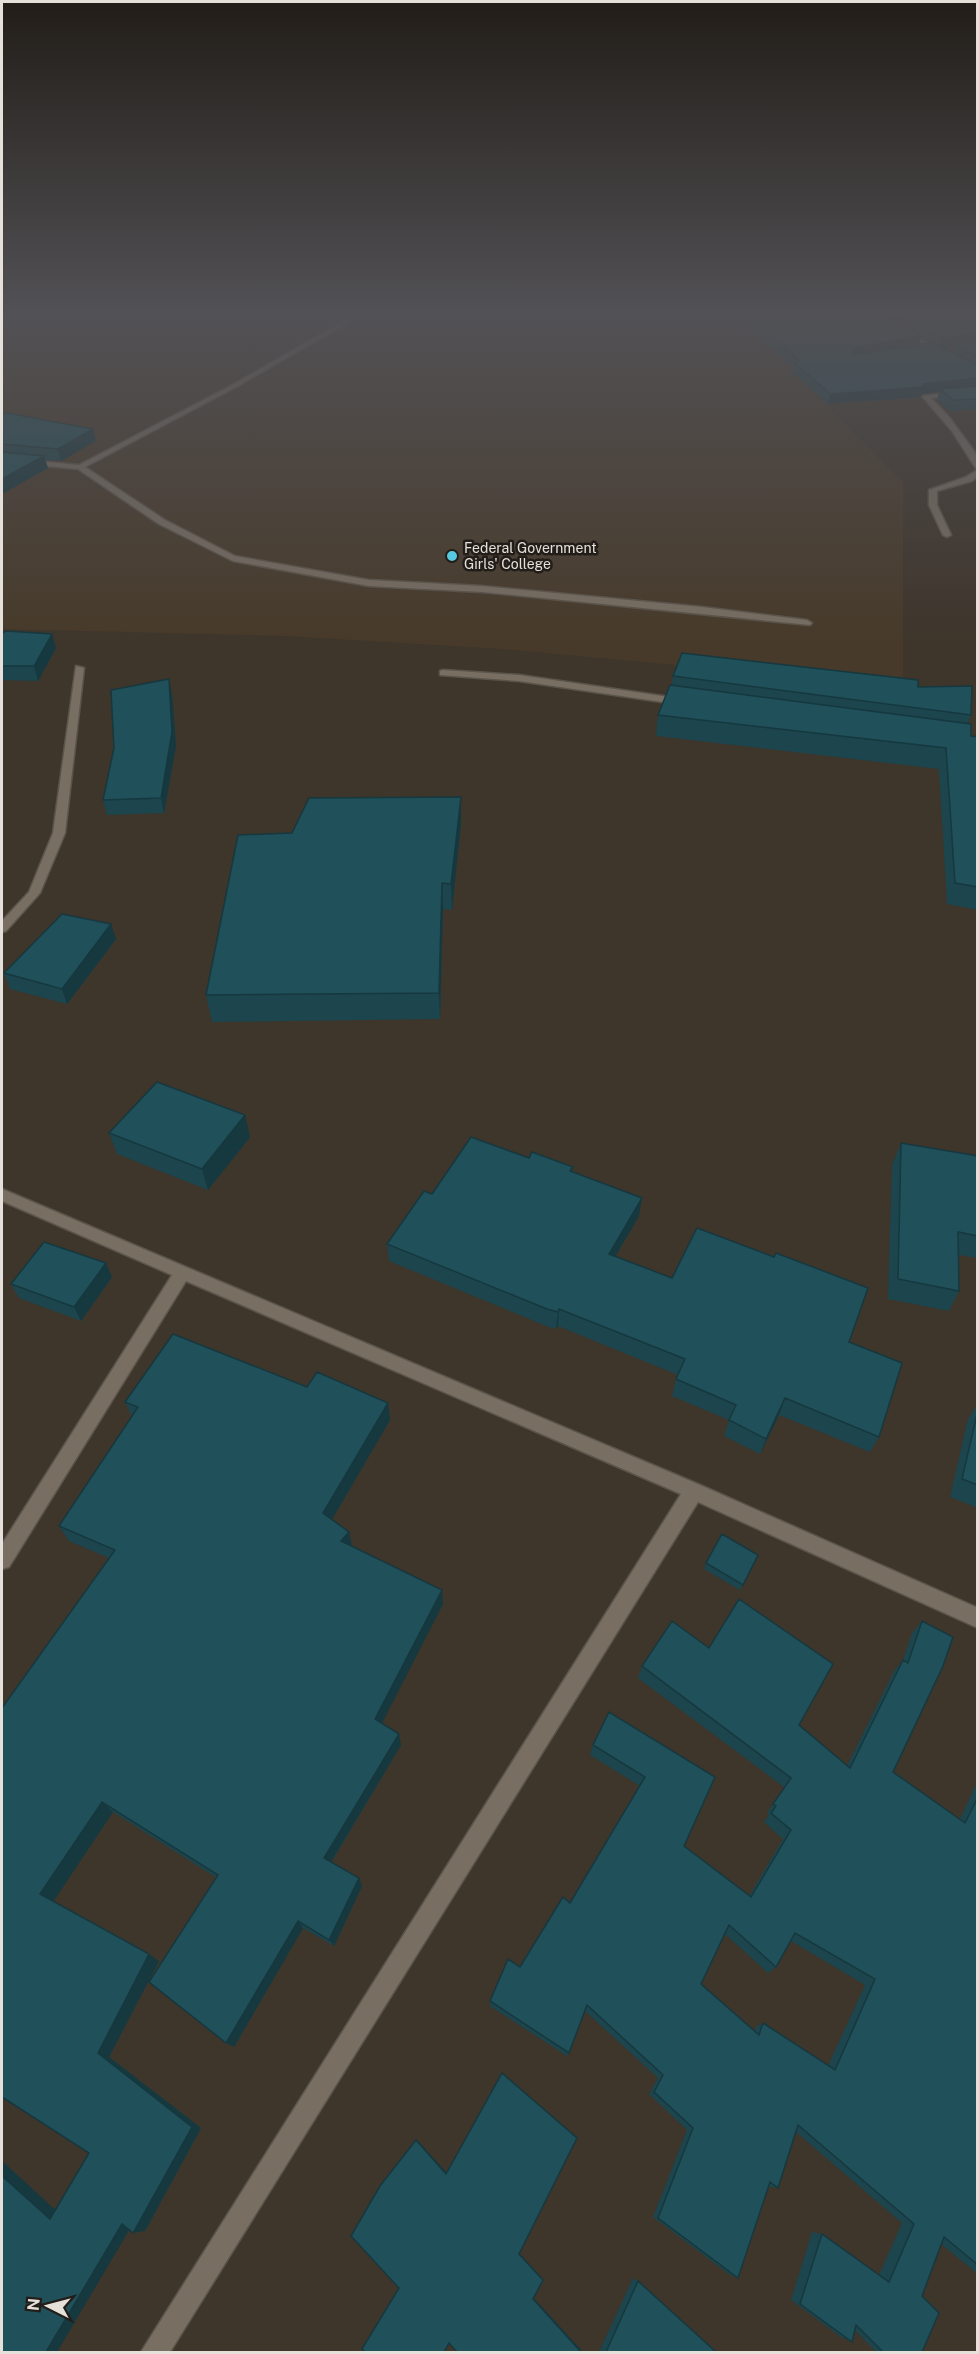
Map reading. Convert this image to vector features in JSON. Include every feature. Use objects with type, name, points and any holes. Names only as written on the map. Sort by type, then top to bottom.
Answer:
[{"type":"street","points":[[80,467],[168,421]]},
{"type":"street","points":[[946,421],[975,457],[978,470],[969,479],[933,490],[933,505],[947,535]]},
{"type":"street","points":[[2,460],[80,467],[162,522],[233,558],[369,583],[494,591],[702,610],[807,623]]},
{"type":"street","points":[[2,928],[34,893],[59,832],[79,668]]},
{"type":"street","points":[[443,673],[519,678],[690,703]]},
{"type":"street","points":[[2,1195],[694,1491],[978,1618]]},
{"type":"street","points":[[2,1560],[183,1271]]},
{"type":"street","points":[[155,2352],[694,1491]]},
{"type":"shaded area","name":"Federal Government Girls' College","points":[[2,421],[841,421],[903,482],[903,686],[503,649],[284,636],[2,629]]},
{"type":"building","points":[[2,421],[49,421],[93,429],[58,449],[2,444]]},
{"type":"building","points":[[2,452],[44,456],[2,479]]},
{"type":"building","points":[[6,631],[52,634],[34,666],[2,666],[2,633]]},
{"type":"building","points":[[682,653],[918,680],[918,687],[972,686],[971,715],[673,676]]},
{"type":"building","points":[[169,679],[172,732],[161,798],[103,800],[114,748],[111,690]]},
{"type":"building","points":[[670,685],[971,724],[971,736],[978,737],[978,887],[955,883],[946,748],[658,715]]},
{"type":"building","points":[[461,797],[451,884],[442,883],[439,993],[206,995],[238,835],[292,833],[309,798]]},
{"type":"building","points":[[62,914],[111,924],[62,989],[4,973]]},
{"type":"building","points":[[157,1082],[245,1115],[202,1169],[109,1133]]},
{"type":"building","points":[[471,1137],[529,1158],[532,1152],[573,1167],[570,1171],[642,1198],[609,1254],[672,1278],[697,1228],[774,1257],[776,1253],[868,1288],[849,1342],[902,1363],[879,1437],[785,1398],[766,1439],[729,1420],[736,1405],[676,1379],[685,1359],[559,1309],[558,1312],[547,1309],[387,1244],[424,1191],[432,1194]]},
{"type":"building","points":[[901,1143],[978,1156],[978,1236],[958,1232],[959,1291],[898,1279]]},
{"type":"building","points":[[44,1242],[106,1263],[74,1307],[11,1284]]},
{"type":"building","points":[[173,1334],[307,1387],[317,1372],[388,1403],[323,1513],[349,1532],[341,1541],[442,1590],[375,1719],[399,1734],[324,1858],[359,1878],[329,1940],[298,1921],[226,2043],[149,1982],[218,1875],[102,1802],[40,1894],[149,1954],[98,2053],[192,2127],[133,2233],[122,2224],[46,2352],[2,2352],[2,2176],[50,2219],[89,2153],[2,2097],[2,1708],[115,1550],[59,1526],[138,1407],[125,1402]]},
{"type":"building","points":[[978,1410],[978,1485],[962,1479]]},
{"type":"building","points":[[722,1534],[758,1555],[743,1585],[706,1563]]},
{"type":"building","points":[[739,1599],[833,1664],[799,1725],[850,1768],[903,1660],[908,1663],[922,1621],[953,1637],[943,1666],[893,1772],[965,1823],[978,1797],[978,2265],[944,2237],[922,2296],[939,2313],[922,2352],[883,2352],[856,2325],[852,2342],[800,2304],[822,2234],[889,2282],[914,2224],[798,2125],[778,2188],[770,2182],[738,2278],[658,2218],[693,2128],[654,2092],[663,2075],[587,2005],[569,2053],[490,2001],[508,1959],[520,1967],[563,1897],[570,1903],[645,1777],[593,1745],[609,1712],[715,1777],[684,1846],[751,1897],[791,1830],[771,1813],[776,1806],[773,1804],[791,1778],[642,1666],[672,1621],[709,1648]],"holes":[[[729,1925],[776,1967],[795,1933],[875,1979],[835,2070],[763,2023],[759,2035],[701,1984]]]},
{"type":"building","points":[[502,2073],[577,2138],[519,2254],[543,2280],[533,2299],[581,2352],[457,2352],[449,2343],[444,2352],[365,2352],[362,2349],[399,2288],[351,2236],[380,2186],[416,2140],[446,2174]]},
{"type":"building","points":[[638,2281],[716,2352],[606,2352]]},
{"type":"place","name":"Federal Government Girls' College","points":[[452,556]]}]
